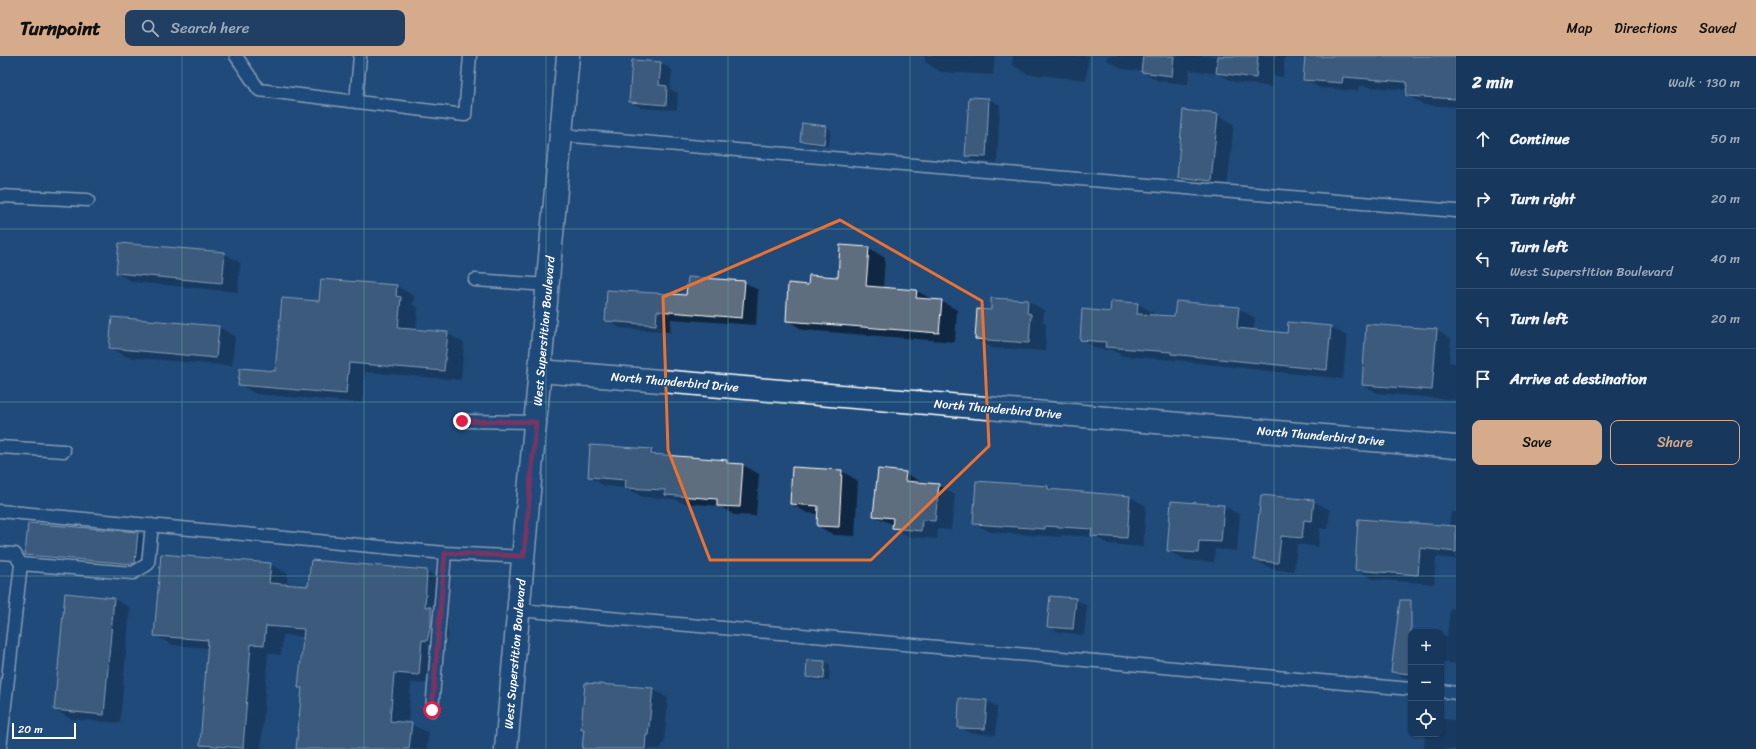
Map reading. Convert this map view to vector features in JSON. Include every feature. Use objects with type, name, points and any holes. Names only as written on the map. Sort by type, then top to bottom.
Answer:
[{"type":"street","name":"West Superstition Boulevard","points":[[506,749],[568,56]]},
{"type":"street","name":"North Thunderbird Drive","points":[[540,371],[1456,447]]},
{"type":"lane","points":[[236,56],[259,90],[466,114],[470,56]]},
{"type":"lane","points":[[356,102],[360,56]]},
{"type":"lane","points":[[561,135],[1456,211]]},
{"type":"lane","points":[[0,196],[88,200]]},
{"type":"lane","points":[[475,280],[548,285]]},
{"type":"lane","points":[[462,421],[536,422]]},
{"type":"lane","points":[[0,447],[64,451]]},
{"type":"lane","points":[[0,512],[445,553],[524,556]]},
{"type":"lane","points":[[21,564],[133,573],[148,564],[152,525]]},
{"type":"lane","points":[[0,553],[15,554],[21,564],[0,749]]},
{"type":"lane","points":[[432,710],[445,553]]},
{"type":"lane","points":[[519,610],[1408,689]]},
{"type":"lane","points":[[1444,691],[1456,693]]},
{"type":"highlighted area","points":[[840,220],[982,301],[989,446],[871,560],[710,560],[668,450],[663,297]]},
{"type":"building","points":[[1143,56],[1174,56],[1172,76],[1141,72]]},
{"type":"building","points":[[1218,56],[1258,56],[1256,78],[1216,73]]},
{"type":"building","points":[[1305,56],[1456,56],[1456,99],[1406,96],[1407,82],[1343,77],[1342,83],[1303,80]]},
{"type":"building","points":[[632,60],[661,62],[659,85],[667,86],[666,105],[629,102]]},
{"type":"building","points":[[969,97],[989,98],[986,157],[965,156]]},
{"type":"building","points":[[1183,110],[1218,114],[1211,181],[1177,177]]},
{"type":"building","points":[[802,123],[826,126],[824,144],[800,141]]},
{"type":"building","points":[[119,243],[225,252],[222,283],[116,273]]},
{"type":"building","points":[[840,245],[869,247],[866,286],[917,290],[916,298],[942,300],[939,333],[786,321],[788,283],[808,285],[809,275],[838,277]]},
{"type":"building","points":[[688,277],[745,281],[742,318],[657,311],[656,325],[605,321],[607,290],[686,295]]},
{"type":"building","points":[[321,279],[397,285],[396,296],[401,297],[398,328],[448,332],[444,371],[349,363],[346,394],[238,385],[240,368],[275,371],[282,298],[319,301]]},
{"type":"building","points":[[991,298],[1028,300],[1027,313],[1031,314],[1029,343],[975,339],[977,309],[991,310]]},
{"type":"building","points":[[1111,301],[1138,303],[1137,314],[1174,316],[1176,301],[1239,307],[1237,328],[1287,333],[1288,322],[1331,326],[1327,370],[1171,354],[1171,352],[1105,347],[1106,342],[1080,340],[1082,309],[1110,312]]},
{"type":"building","points":[[112,317],[219,326],[216,358],[109,348]]},
{"type":"building","points":[[1366,324],[1437,329],[1432,390],[1362,385]]},
{"type":"building","points":[[590,445],[652,449],[651,454],[727,460],[727,463],[743,464],[740,507],[717,506],[717,499],[665,495],[665,490],[625,488],[626,480],[588,477]]},
{"type":"building","points":[[792,467],[842,470],[839,527],[817,526],[818,506],[790,504]]},
{"type":"building","points":[[878,469],[906,472],[905,481],[939,484],[935,521],[922,520],[921,531],[892,528],[893,518],[873,516]]},
{"type":"building","points":[[976,481],[1048,486],[1048,489],[1130,496],[1127,538],[1091,536],[1092,529],[1045,526],[1045,529],[973,524]]},
{"type":"building","points":[[1261,495],[1314,500],[1312,521],[1304,520],[1302,538],[1281,536],[1278,563],[1254,560]]},
{"type":"building","points":[[1171,501],[1224,505],[1221,542],[1199,541],[1198,553],[1167,551]]},
{"type":"building","points":[[1358,519],[1456,526],[1456,552],[1420,548],[1418,575],[1355,570]]},
{"type":"building","points":[[28,523],[138,532],[135,563],[25,555]]},
{"type":"building","points":[[161,554],[271,563],[269,583],[308,586],[311,560],[427,570],[425,607],[431,607],[431,625],[427,641],[422,640],[419,675],[394,673],[390,721],[412,723],[409,749],[296,749],[302,688],[298,688],[304,629],[266,626],[264,645],[251,644],[243,748],[200,745],[208,640],[154,636]]},
{"type":"building","points":[[65,593],[114,598],[104,715],[54,710]]},
{"type":"building","points":[[1050,596],[1076,598],[1073,629],[1047,627]]},
{"type":"building","points":[[1400,600],[1411,600],[1411,629],[1408,629],[1408,674],[1391,672]]},
{"type":"building","points":[[807,660],[825,661],[824,679],[806,677]]},
{"type":"building","points":[[585,683],[653,688],[645,749],[582,749],[584,729],[581,729]]},
{"type":"building","points":[[959,698],[987,700],[985,729],[958,728]]},
{"type":"route","points":[[432,710],[445,553],[524,556],[536,422],[462,421]]}]
